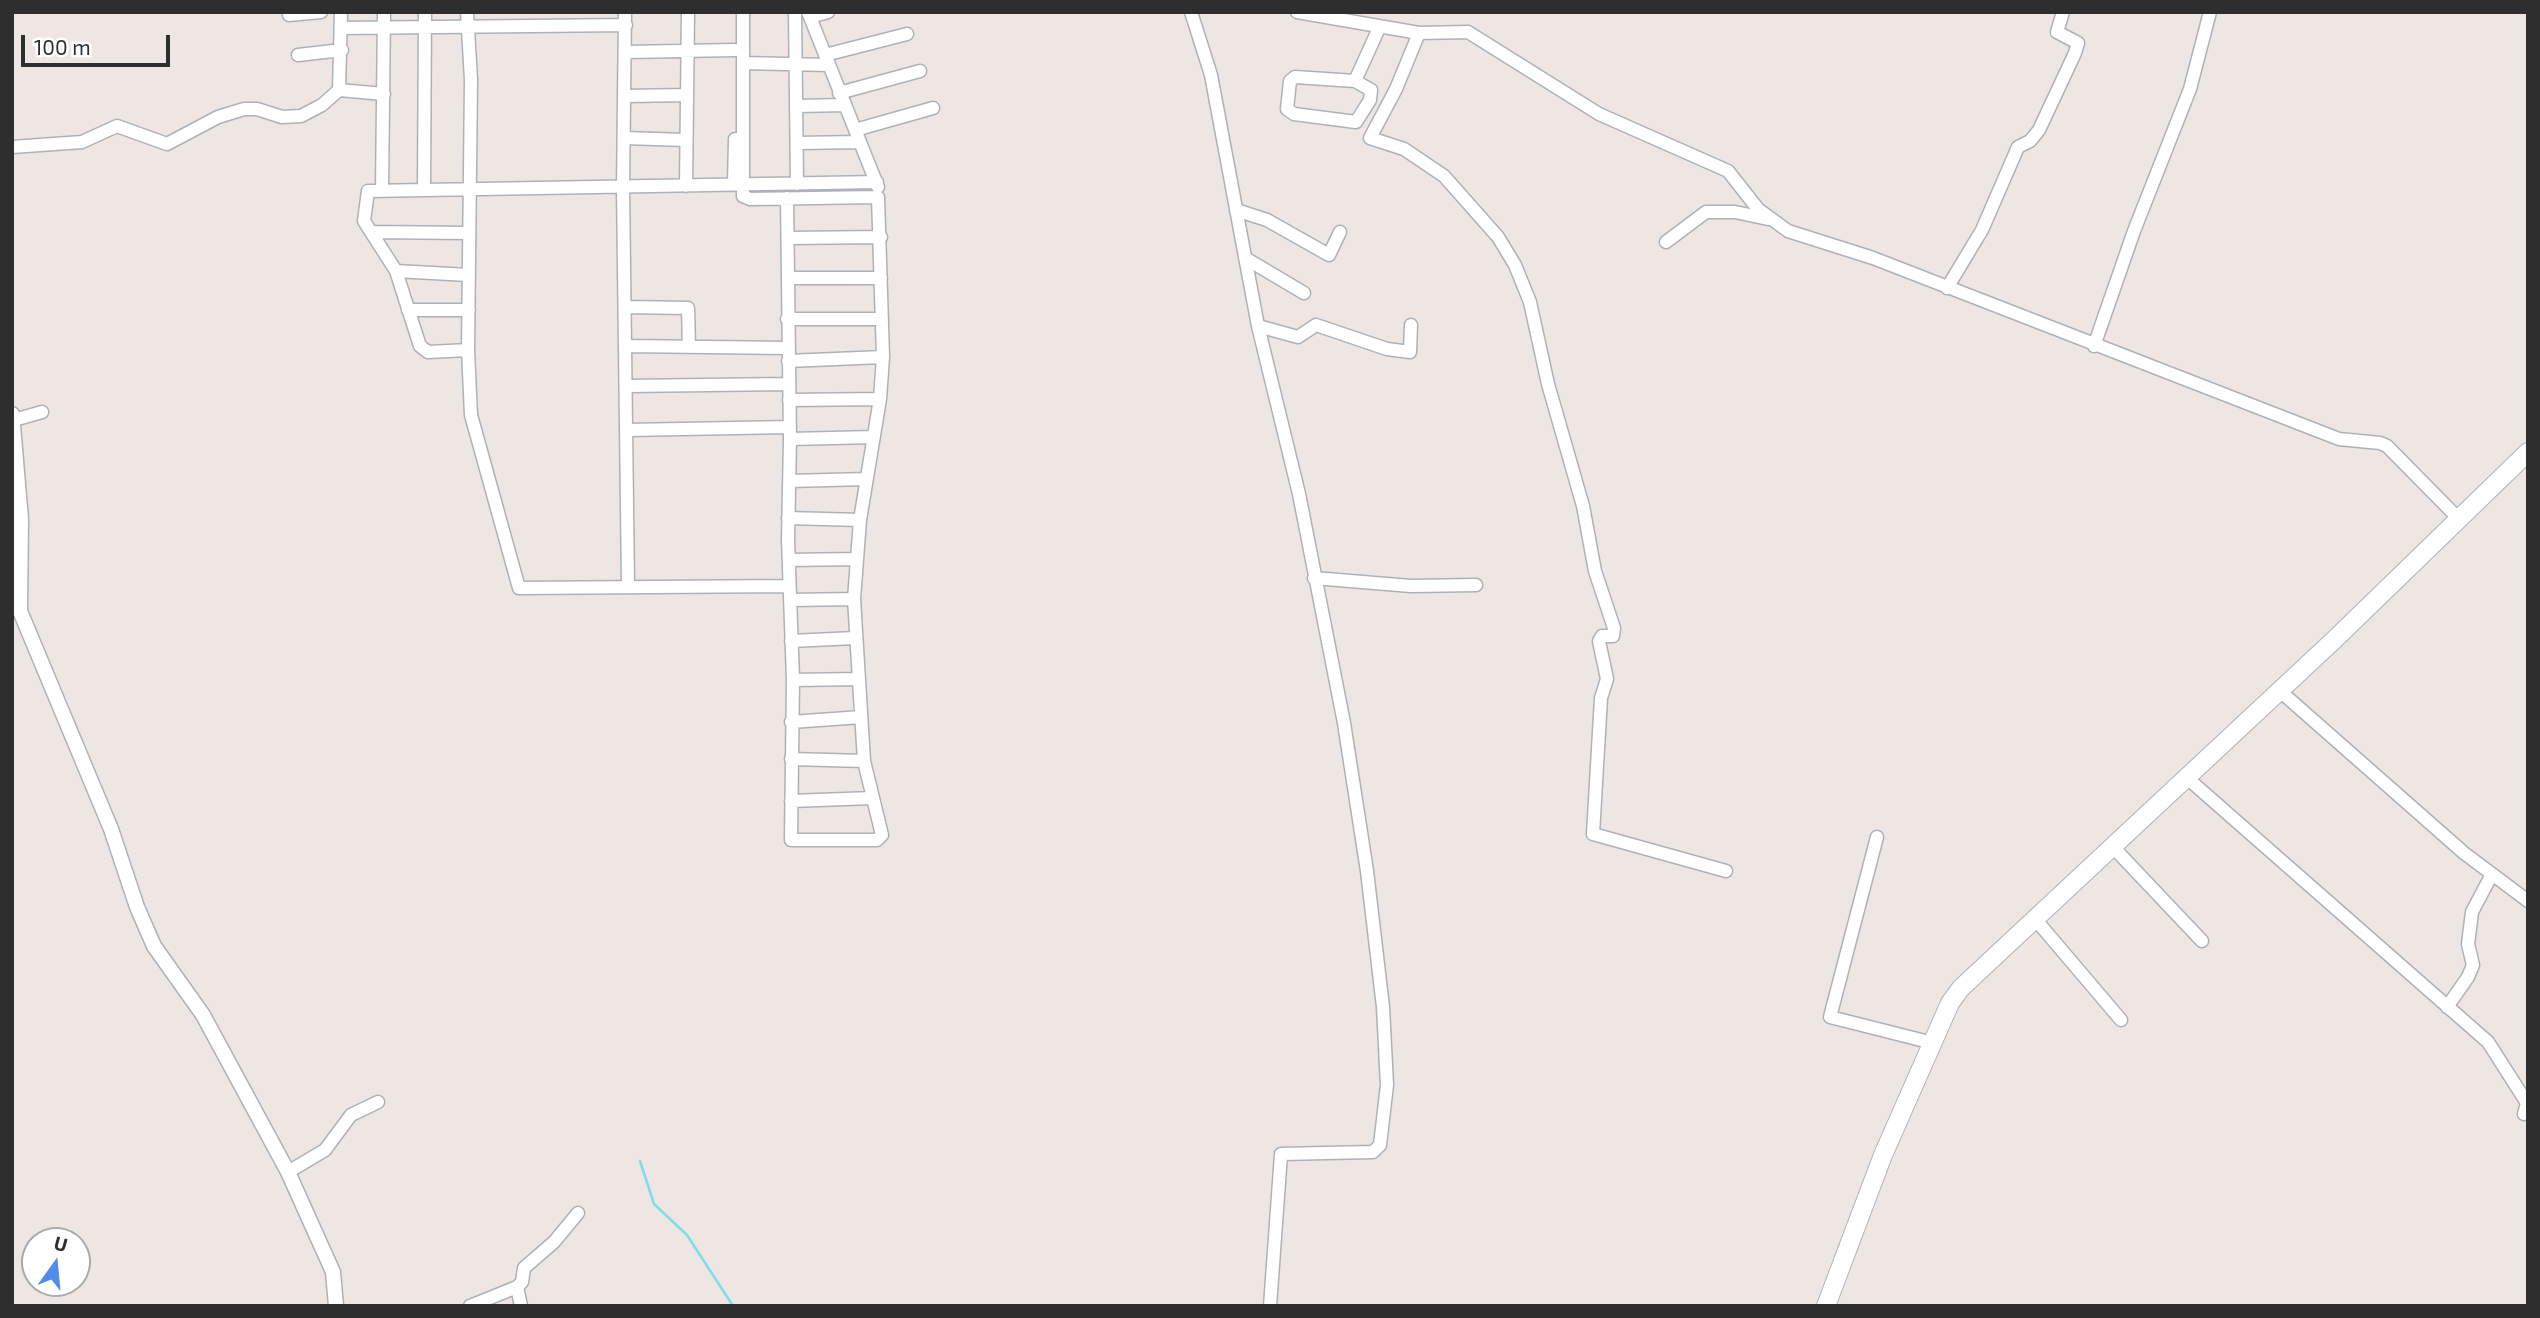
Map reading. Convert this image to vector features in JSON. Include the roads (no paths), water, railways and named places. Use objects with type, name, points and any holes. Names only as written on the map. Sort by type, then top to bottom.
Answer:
[{"type":"main road","points":[[1826,1306],[1883,1155],[1950,1003],[1961,988],[2280,691],[2528,452]]},
{"type":"street","points":[[289,15],[321,12]]},
{"type":"street","points":[[12,147],[82,142],[117,126],[167,144],[218,117],[244,109],[257,109],[291,119],[300,116],[322,105],[338,90],[342,50],[341,12]]},
{"type":"street","points":[[382,190],[384,12]]},
{"type":"street","points":[[424,188],[425,12]]},
{"type":"street","points":[[467,12],[471,27],[468,190],[468,350],[471,415],[519,588],[628,585],[789,586]]},
{"type":"street","points":[[471,27],[475,12]]},
{"type":"street","points":[[686,186],[688,12]]},
{"type":"street","points":[[736,12],[739,184],[745,198],[878,197]]},
{"type":"street","points":[[739,184],[743,12]]},
{"type":"street","points":[[795,12],[797,184]]},
{"type":"street","points":[[787,198],[787,384],[790,433],[788,518],[793,680],[791,840],[877,840],[882,835],[864,761],[854,599],[860,520],[880,400],[883,357],[881,237],[877,182],[809,15],[828,12]]},
{"type":"street","points":[[1191,12],[1211,75],[1258,326],[1299,494],[1344,723],[1367,871],[1383,1007],[1385,1111],[1382,1138],[1373,1152],[1281,1154],[1270,1306]]},
{"type":"street","points":[[1297,12],[1434,35],[1460,30],[1478,36],[1599,114],[1728,171],[1768,219]]},
{"type":"street","points":[[1947,288],[1982,230],[2018,147],[2030,141],[2039,130],[2075,53],[2078,43],[2057,32],[2063,12]]},
{"type":"street","points":[[2094,346],[2134,230],[2190,89],[2207,13]]},
{"type":"street","points":[[341,28],[471,27],[525,18],[626,19],[623,188],[628,585]]},
{"type":"street","points":[[1355,81],[1379,27]]},
{"type":"street","points":[[1419,33],[1396,89],[1370,138],[1404,149],[1444,176],[1498,237],[1515,265],[1530,302],[1548,384],[1583,506],[1595,570],[1615,636],[1602,636],[1598,641],[1607,679],[1601,698],[1593,834],[1726,871]]},
{"type":"street","points":[[743,63],[795,66],[827,60],[907,34]]},
{"type":"street","points":[[298,55],[342,50]]},
{"type":"street","points":[[626,52],[735,51]]},
{"type":"street","points":[[797,106],[842,99],[920,71]]},
{"type":"street","points":[[1295,77],[1355,81],[1371,90],[1370,100],[1356,122],[1294,114],[1287,109],[1290,81],[1295,77]]},
{"type":"street","points":[[338,90],[384,94]]},
{"type":"street","points":[[626,96],[687,95]]},
{"type":"street","points":[[798,143],[857,136],[933,108]]},
{"type":"street","points":[[624,138],[686,139]]},
{"type":"street","points":[[468,350],[423,351],[396,271],[364,221],[367,193],[370,190],[877,182]]},
{"type":"street","points":[[1236,210],[1267,220],[1329,255],[1340,232]]},
{"type":"street","points":[[1666,242],[1706,212],[1735,212],[1768,219],[1792,233],[1873,258],[2339,439],[2374,441],[2387,446],[2458,518]]},
{"type":"street","points":[[371,232],[468,233]]},
{"type":"street","points":[[788,238],[881,237]]},
{"type":"street","points":[[1245,258],[1304,293]]},
{"type":"street","points":[[396,271],[468,275]]},
{"type":"street","points":[[788,278],[881,278]]},
{"type":"street","points":[[626,307],[688,307],[689,347]]},
{"type":"street","points":[[408,310],[468,310]]},
{"type":"street","points":[[788,319],[882,319]]},
{"type":"street","points":[[1258,326],[1298,337],[1316,325],[1387,349],[1410,352],[1411,325]]},
{"type":"street","points":[[627,346],[788,348]]},
{"type":"street","points":[[788,361],[883,357]]},
{"type":"street","points":[[627,386],[787,384]]},
{"type":"street","points":[[789,400],[880,400]]},
{"type":"street","points":[[42,412],[13,417],[22,528],[19,594],[23,620],[111,829],[137,907],[154,946],[203,1015],[288,1172],[333,1272],[336,1306]]},
{"type":"street","points":[[628,430],[874,437]]},
{"type":"street","points":[[790,481],[866,479]]},
{"type":"street","points":[[788,518],[860,520]]},
{"type":"street","points":[[789,560],[855,559]]},
{"type":"street","points":[[1314,578],[1411,586],[1476,585]]},
{"type":"street","points":[[791,600],[854,599]]},
{"type":"street","points":[[791,640],[855,638]]},
{"type":"street","points":[[793,680],[858,679]]},
{"type":"street","points":[[2280,691],[2491,876],[2528,901]]},
{"type":"street","points":[[791,722],[861,717]]},
{"type":"street","points":[[791,759],[864,761]]},
{"type":"street","points":[[2186,777],[2488,1042],[2526,1106]]},
{"type":"street","points":[[791,801],[872,798]]},
{"type":"street","points":[[1877,837],[1830,1017],[1933,1043]]},
{"type":"street","points":[[2113,847],[2202,941]]},
{"type":"street","points":[[2448,1007],[2473,965],[2468,944],[2472,912],[2491,876]]},
{"type":"street","points":[[2036,920],[2121,1020]]},
{"type":"street","points":[[288,1172],[325,1150],[351,1115],[378,1102]]},
{"type":"street","points":[[470,1306],[517,1287],[522,1282],[524,1268],[554,1242],[578,1213]]},
{"type":"street","points":[[517,1287],[521,1306]]},
{"type":"waterway","points":[[640,1161],[654,1204],[687,1235],[733,1306]]}]
